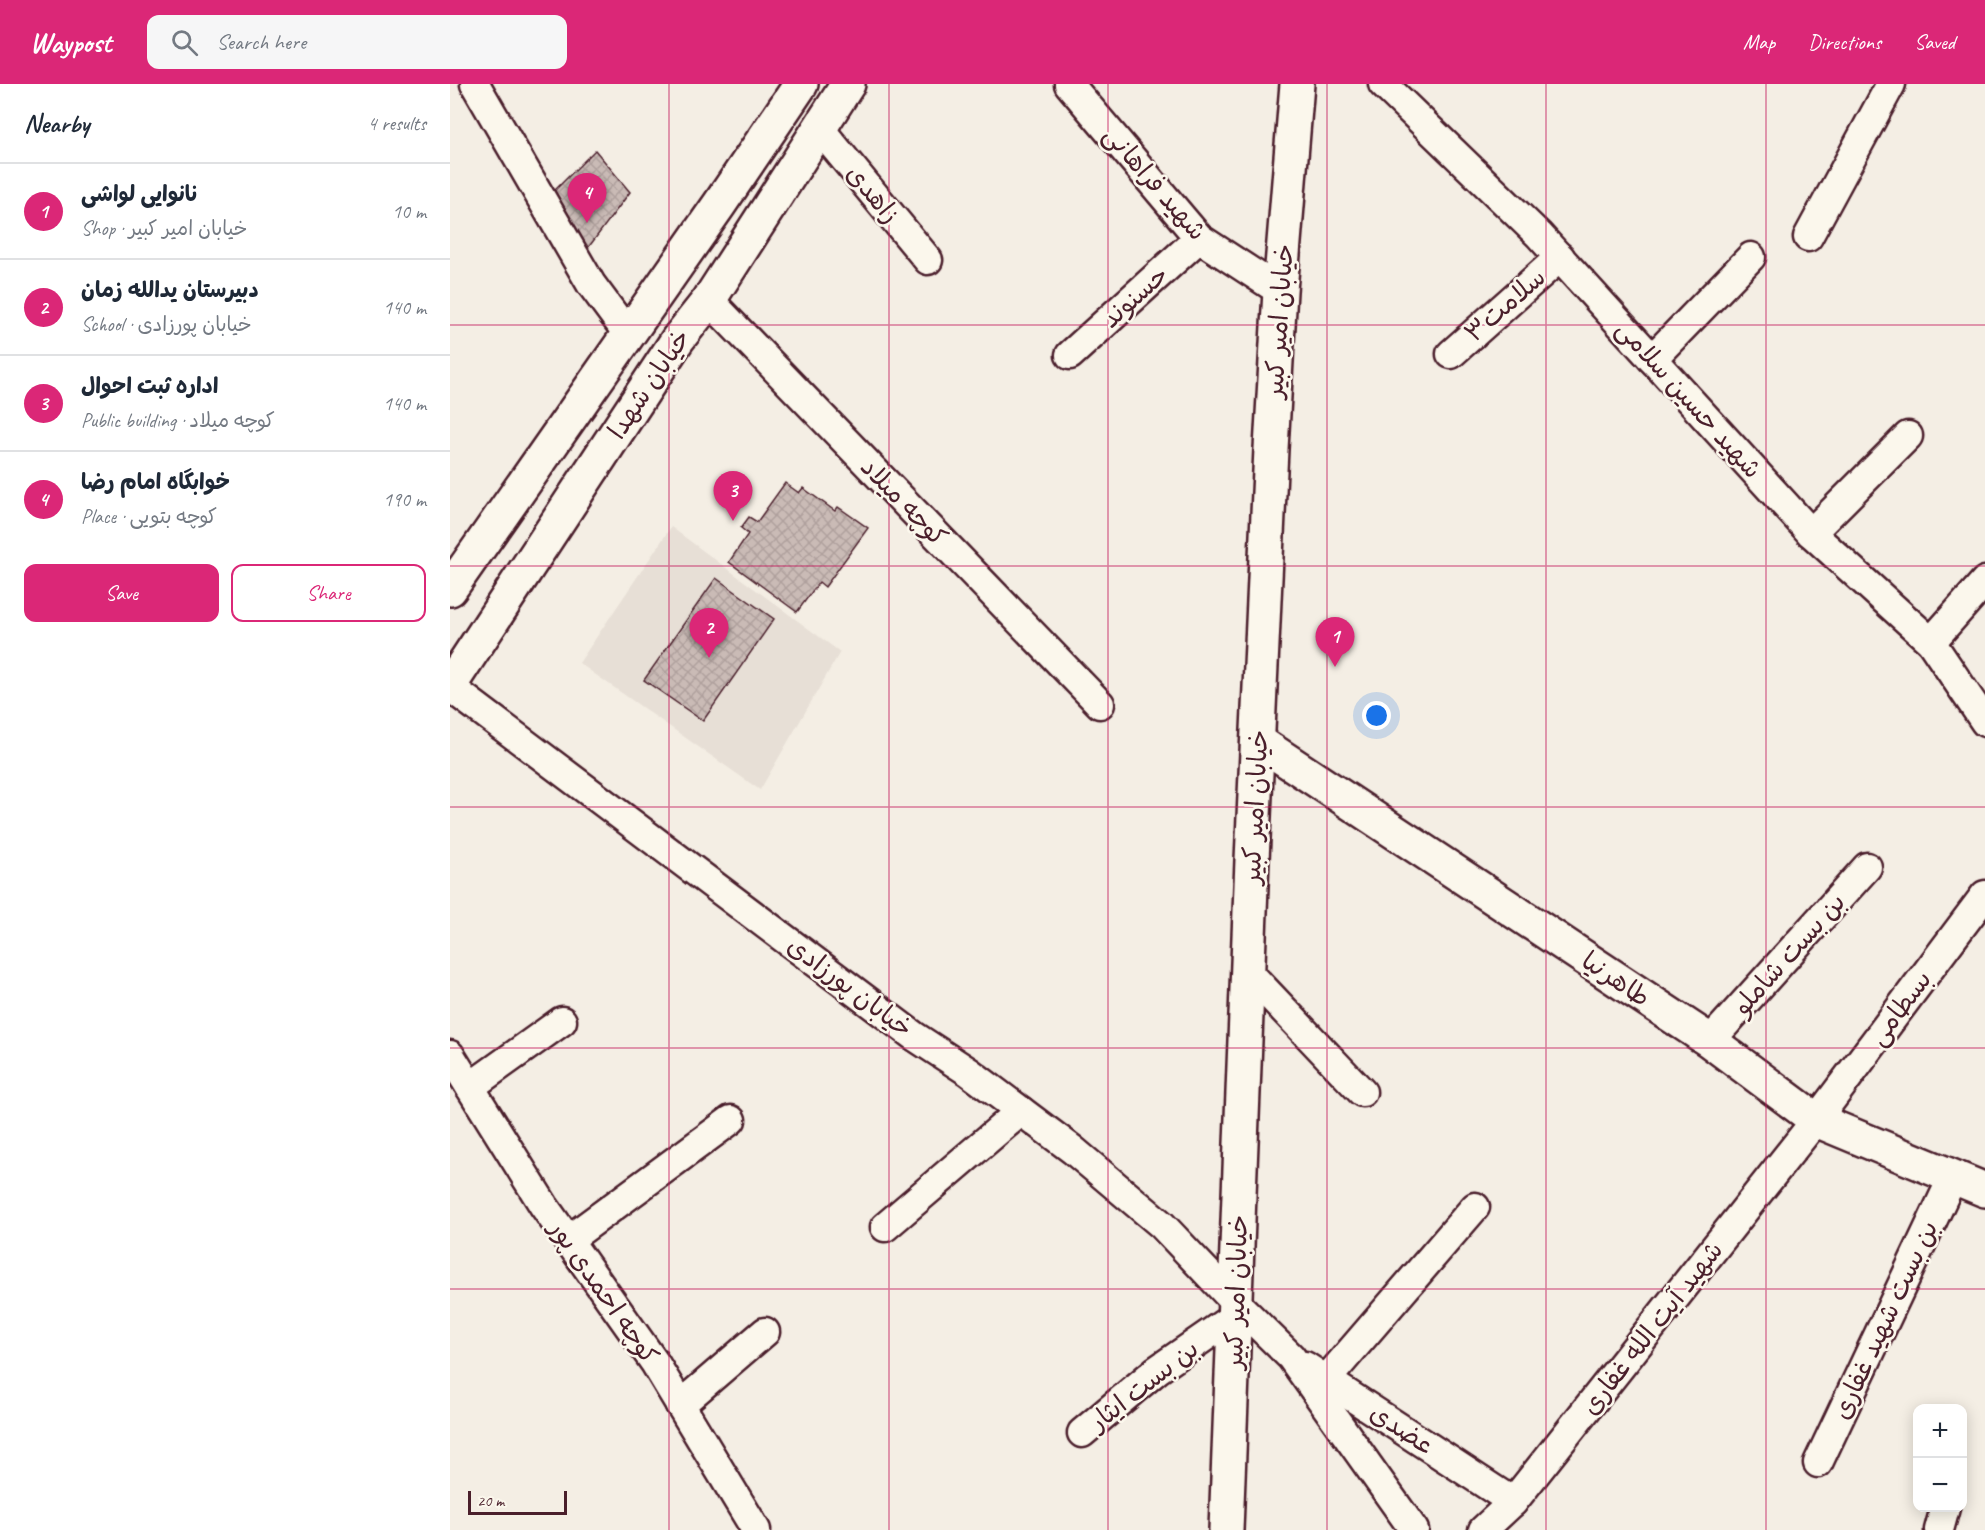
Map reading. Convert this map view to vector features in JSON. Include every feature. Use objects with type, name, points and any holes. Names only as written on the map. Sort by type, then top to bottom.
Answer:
[{"type":"main road","name":"خیابان شهدا","points":[[450,589],[801,84]]},
{"type":"main road","name":"خیابان شهدا","points":[[450,686],[678,339],[709,300],[848,84]]},
{"type":"main road","name":"خیابان امیر کبیر","points":[[1226,1530],[1271,449],[1297,84]]},
{"type":"main road","name":"طاهرنیا","points":[[1259,742],[1710,1041],[1816,1120],[1985,1190]]},
{"type":"street","points":[[475,84],[591,284],[628,334]]},
{"type":"street","name":"شهید فراهانی","points":[[1069,84],[1199,238],[1281,291]]},
{"type":"street","name":"شهید حسین سلامی","points":[[1383,84],[1560,257],[1811,533],[1931,642],[1985,722]]},
{"type":"street","points":[[1808,237],[1891,84]]},
{"type":"street","name":"زاهدی","points":[[819,128],[928,260]]},
{"type":"street","name":"حسنوند","points":[[1070,355],[1199,238]]},
{"type":"street","name":"سلامت۳","points":[[1451,354],[1560,257]]},
{"type":"street","points":[[1652,359],[1751,257]]},
{"type":"street","name":"کوچه میلاد","points":[[709,300],[1100,704]]},
{"type":"street","points":[[1811,533],[1908,436]]},
{"type":"street","points":[[1931,642],[1985,581]]},
{"type":"street","name":"خیابان پورزادی","points":[[450,686],[914,1036],[969,1072],[1073,1150],[1162,1225],[1235,1310]]},
{"type":"street","name":"بن بست شاملو","points":[[1710,1041],[1867,867]]},
{"type":"street","name":"بسطامی","points":[[1816,1120],[1985,895]]},
{"type":"street","points":[[1248,972],[1362,1092]]},
{"type":"street","points":[[470,1087],[562,1021]]},
{"type":"street","name":"کوچه احمدی پور","points":[[450,1055],[544,1206],[655,1363],[756,1530]]},
{"type":"street","points":[[885,1227],[1021,1111]]},
{"type":"street","points":[[568,1240],[731,1120]]},
{"type":"street","name":"شهید آیت الله غفاری","points":[[1483,1530],[1513,1502],[1816,1120]]},
{"type":"street","name":"بن بست شهید غفاری","points":[[1818,1463],[1953,1177]]},
{"type":"street","points":[[1326,1380],[1475,1207]]},
{"type":"street","name":"عضدی","points":[[1235,1310],[1291,1357],[1513,1502]]},
{"type":"street","name":"بن بست ایثار","points":[[1082,1433],[1157,1370],[1235,1310]]},
{"type":"street","points":[[680,1405],[765,1332]]},
{"type":"street","name":"عضدی","points":[[1291,1357],[1414,1530]]},
{"type":"street","points":[[1939,1530],[1944,1512]]},
{"type":"shaded area","points":[[671,527],[840,652],[760,790],[579,663]]},
{"type":"building","points":[[595,150],[630,192],[585,252],[551,194]]},
{"type":"building","points":[[785,483],[799,493],[803,488],[835,511],[838,507],[868,528],[825,587],[819,582],[797,612],[729,562],[748,534],[741,528],[749,517],[757,522]]},
{"type":"building","points":[[716,578],[774,619],[703,721],[644,680]]},
{"type":"place","name":"خوابگاه امام رضا","points":[[587,223]]},
{"type":"place","name":"اداره ثبت احوال","points":[[733,521]]},
{"type":"place","name":"دبیرستان یدالله زمان","points":[[709,658]]},
{"type":"place","name":"نانوایی لواشی","points":[[1335,667]]}]
